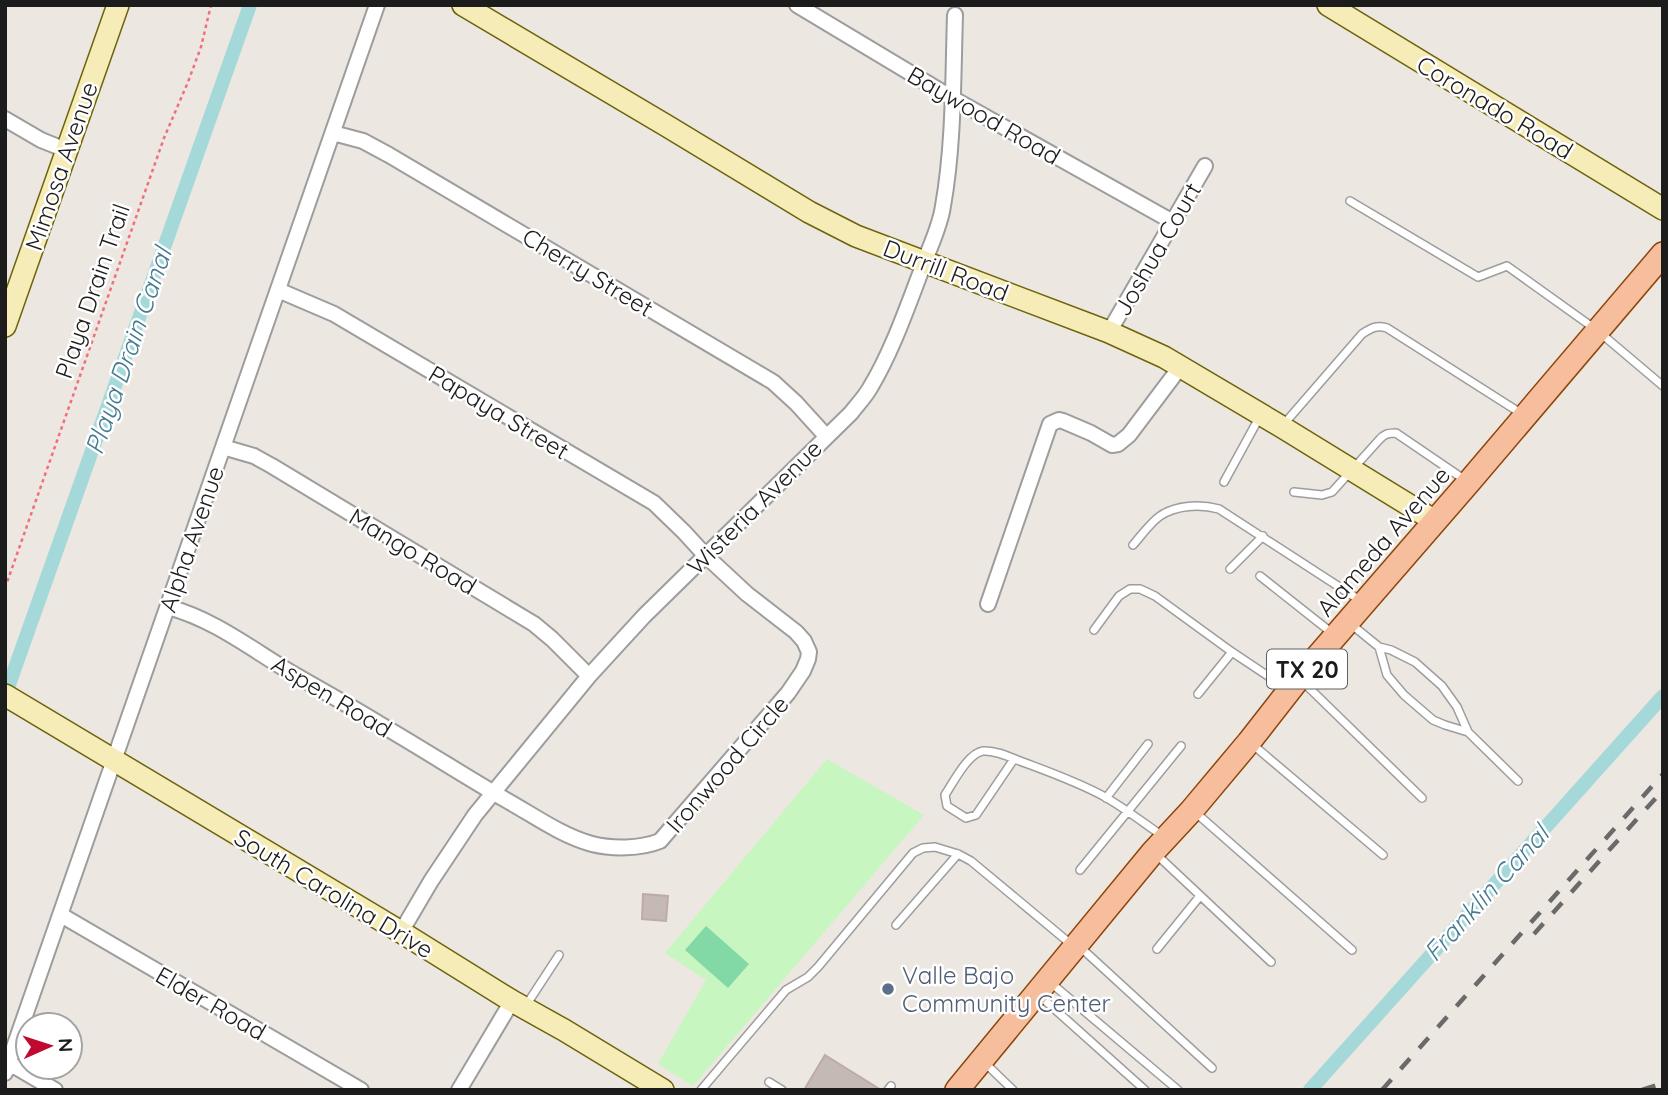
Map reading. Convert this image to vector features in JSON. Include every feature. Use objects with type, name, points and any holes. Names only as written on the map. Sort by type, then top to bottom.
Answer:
[{"type":"main road","name":"Alameda Avenue","points":[[964,1087],[1076,946],[1294,685],[1663,254]]},
{"type":"street","name":"Mimosa Avenue","points":[[7,314],[118,5]]},
{"type":"street","name":"Alpha Avenue","points":[[7,1068],[377,5]]},
{"type":"street","name":"Durrill Road","points":[[463,5],[809,212],[856,236],[1109,332],[1164,356],[1435,521]]},
{"type":"street","name":"Baywood Road","points":[[797,5],[952,97],[1173,222]]},
{"type":"street","name":"Coronado Road","points":[[1328,5],[1350,11],[1663,209]]},
{"type":"street","name":"Wisteria Avenue","points":[[401,932],[458,839],[493,792],[589,676],[643,616],[851,413],[869,391],[908,306],[943,209],[955,15]]},
{"type":"street","points":[[5,119],[66,150]]},
{"type":"street","name":"Cherry Street","points":[[333,133],[363,141],[390,155],[773,382],[826,436]]},
{"type":"street","name":"Joshua Court","points":[[1109,332],[1205,166]]},
{"type":"street","name":"Papaya Street","points":[[278,290],[334,314],[654,503],[705,555]]},
{"type":"street","points":[[988,604],[1050,424],[1063,421],[1112,445],[1118,444],[1129,435],[1181,366]]},
{"type":"street","name":"Mango Road","points":[[223,447],[254,456],[272,466],[534,624],[589,676]]},
{"type":"street","name":"Ironwood Circle","points":[[493,792],[571,836],[594,845],[631,848],[647,846],[660,841],[679,821],[788,693],[803,671],[809,652],[796,632],[747,594],[705,555]]},
{"type":"street","name":"Aspen Road","points":[[168,607],[184,611],[225,630],[286,670],[493,792]]},
{"type":"street","name":"South Carolina Drive","points":[[13,700],[564,1030],[641,1084],[663,1090]]},
{"type":"street","name":"Elder Road","points":[[61,915],[361,1090]]},
{"type":"street","points":[[459,1090],[519,1004]]},
{"type":"street","points":[[7,1068],[55,1090]]},
{"type":"lane","points":[[1350,201],[1478,278],[1507,266],[1598,331],[1663,386]]},
{"type":"lane","points":[[1282,427],[1362,334],[1372,327],[1380,326],[1526,416]]},
{"type":"lane","points":[[1224,482],[1261,414]]},
{"type":"lane","points":[[1294,492],[1332,492],[1384,435],[1396,433],[1469,482]]},
{"type":"lane","points":[[1133,545],[1159,517],[1176,509],[1210,506],[1263,536],[1365,604]]},
{"type":"lane","points":[[1230,569],[1263,536]]},
{"type":"lane","points":[[1259,576],[1342,629],[1415,662],[1442,686],[1457,707],[1468,732],[1518,781]]},
{"type":"lane","points":[[1094,630],[1119,596],[1130,589],[1140,589],[1155,596],[1232,652],[1294,685],[1422,798]]},
{"type":"lane","points":[[1379,647],[1387,675],[1404,695],[1433,720],[1468,732]]},
{"type":"lane","points":[[1198,694],[1232,652]]},
{"type":"lane","points":[[1249,741],[1383,855]]},
{"type":"lane","points":[[1106,798],[1148,744]]},
{"type":"lane","points":[[1080,870],[1181,746]]},
{"type":"lane","points":[[1014,759],[976,815],[966,818],[947,806],[945,795],[972,756],[983,751],[1014,759],[1057,775],[1106,798],[1128,812],[1160,845],[1200,896],[1271,962]]},
{"type":"lane","points":[[1192,810],[1352,950]]},
{"type":"lane","points":[[701,1090],[786,990],[808,977],[818,967],[914,853],[923,848],[958,854],[971,861],[1076,946],[1213,1068]]},
{"type":"lane","points":[[896,925],[958,854]]},
{"type":"lane","points":[[1157,949],[1200,896]]},
{"type":"lane","points":[[519,1004],[559,955]]},
{"type":"lane","points":[[1043,987],[1145,1090]]},
{"type":"lane","points":[[1043,987],[1178,1090]]},
{"type":"lane","points":[[982,1061],[1013,1090]]},
{"type":"lane","points":[[769,1082],[782,1090]]},
{"type":"path","name":"Playa Drain Trail","points":[[5,588],[164,138],[201,47],[211,5]]},
{"type":"green space","points":[[827,759],[924,815],[693,1086],[658,1064],[706,980],[665,953]]},
{"type":"green space","points":[[706,926],[749,964],[728,988],[685,950]]},
{"type":"building","points":[[643,894],[668,896],[666,921],[642,919]]},
{"type":"building","points":[[825,1055],[881,1090],[804,1090]]},
{"type":"waterway","name":"Playa Drain Canal","points":[[5,696],[250,5]]},
{"type":"waterway","name":"Franklin Canal","points":[[1310,1090],[1663,696]]},
{"type":"railway","points":[[1382,1090],[1663,774]]},
{"type":"railway","points":[[1534,934],[1663,790]]},
{"type":"railway","points":[[1642,1090],[1663,1083]]},
{"type":"place","name":"Valle Bajo Community Center","points":[[888,989]]}]
